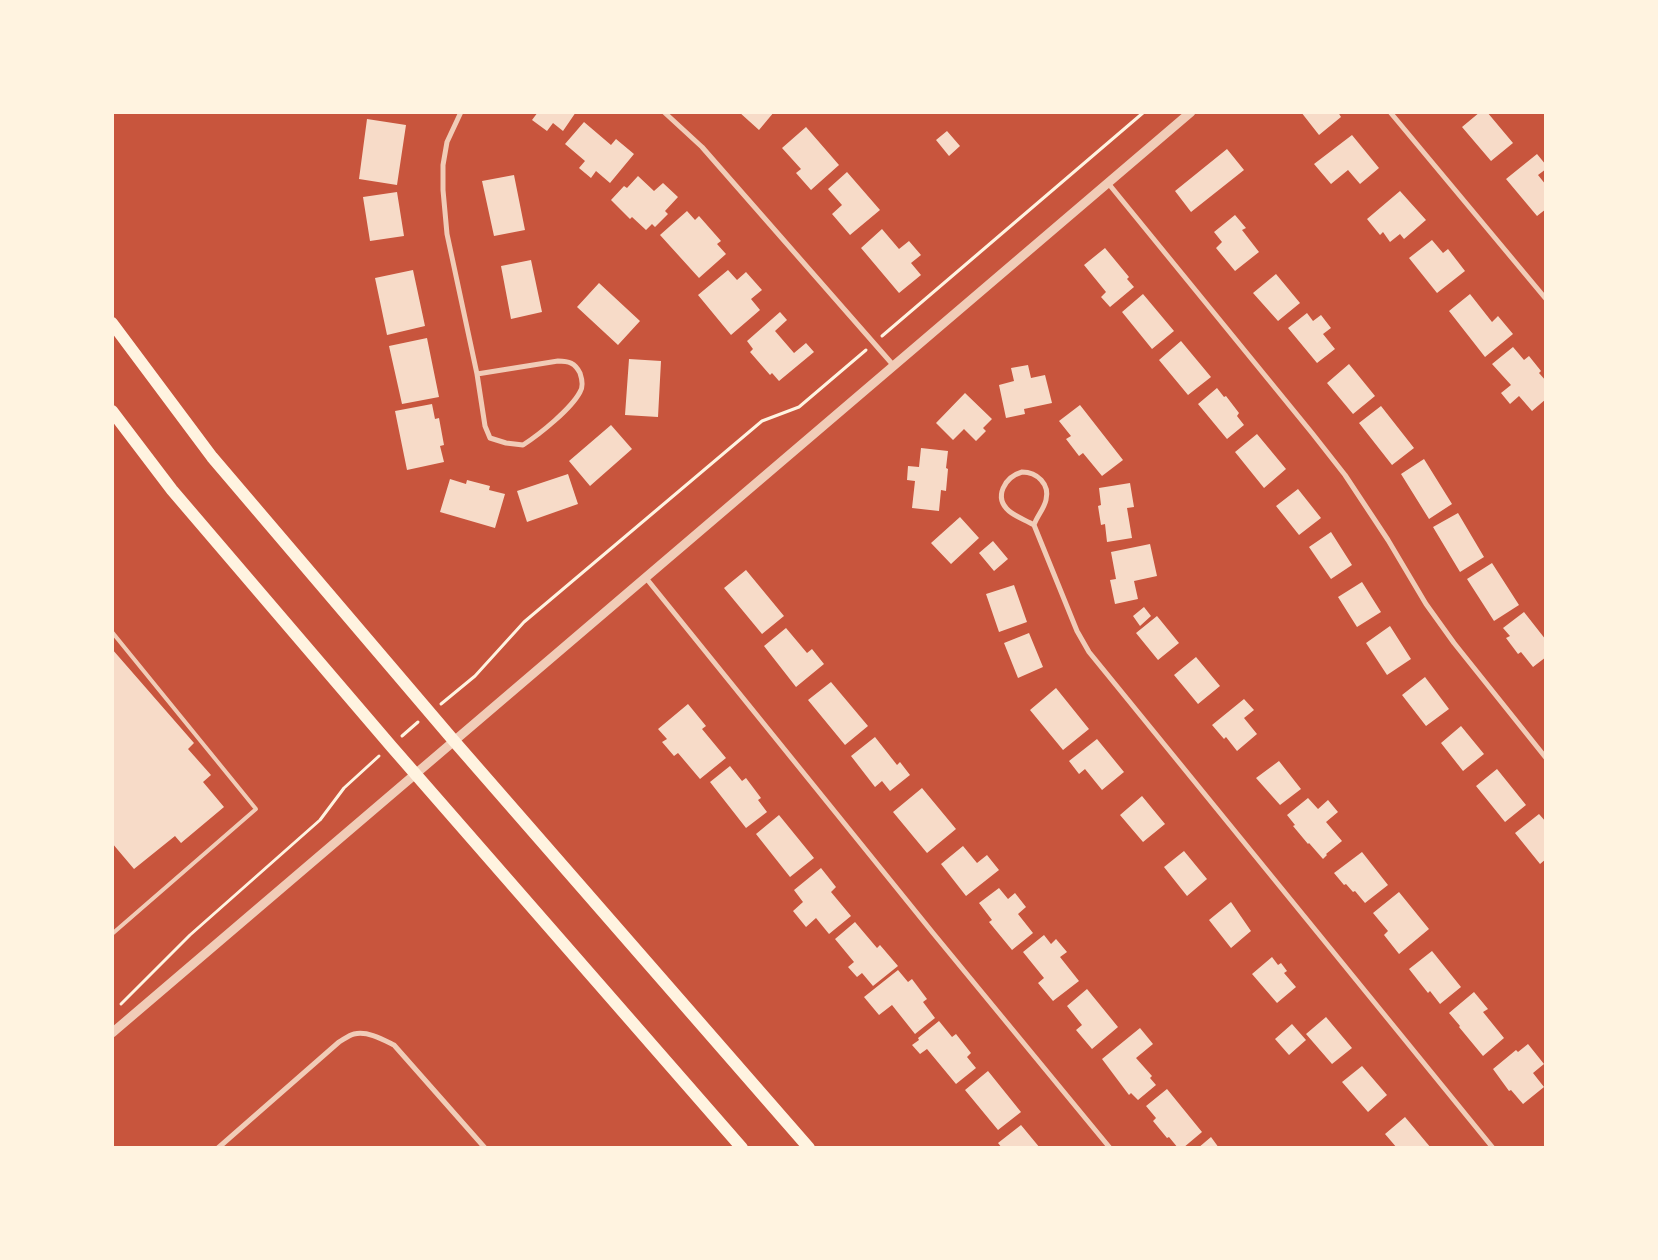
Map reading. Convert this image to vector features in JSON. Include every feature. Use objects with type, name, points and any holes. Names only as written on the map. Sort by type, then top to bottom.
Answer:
[{"type":"main road","points":[[112,323],[212,457],[454,742],[809,1148]]},
{"type":"main road","points":[[112,411],[172,490],[391,746],[742,1148]]},
{"type":"street","points":[[461,112],[447,142],[443,165],[443,190],[447,234],[477,374],[485,426],[490,438],[523,445],[536,436],[569,406],[581,392],[583,385],[577,368],[569,361],[558,361],[477,374]]},
{"type":"street","points":[[664,112],[702,147],[894,366]]},
{"type":"street","points":[[112,1033],[1191,112]]},
{"type":"street","points":[[1390,112],[1546,299]]},
{"type":"street","points":[[1108,183],[1339,468],[1388,540],[1426,604],[1454,644],[1546,758]]},
{"type":"street","points":[[1034,525],[1037,516],[1044,506],[1047,491],[1037,475],[1030,472],[1022,472],[1009,478],[1004,484],[1002,499],[1009,511],[1034,525],[1077,631],[1090,652],[1493,1148]]},
{"type":"street","points":[[646,578],[933,933],[1110,1148]]},
{"type":"street","points":[[218,1148],[339,1042],[354,1034],[367,1034],[382,1038],[394,1045],[485,1148]]},
{"type":"lane","points":[[112,632],[256,809],[112,934]]},
{"type":"path","points":[[116,1008],[190,935],[320,820],[344,788],[429,713],[475,676],[524,622],[762,421],[799,407],[1144,112]]},
{"type":"building","points":[[538,112],[576,112],[563,131],[553,123],[547,131],[532,120]]},
{"type":"building","points":[[739,112],[774,112],[759,130]]},
{"type":"building","points":[[1301,112],[1338,112],[1341,117],[1319,135]]},
{"type":"building","points":[[1480,112],[1487,112],[1513,143],[1491,161],[1462,127]]},
{"type":"building","points":[[367,119],[406,125],[397,185],[359,179]]},
{"type":"building","points":[[584,122],[611,145],[616,139],[634,154],[610,183],[596,171],[591,178],[579,168],[585,161],[565,144]]},
{"type":"building","points":[[806,127],[839,165],[811,190],[796,173],[801,169],[782,148]]},
{"type":"building","points":[[947,131],[960,146],[949,156],[936,140]]},
{"type":"building","points":[[1352,135],[1379,168],[1360,184],[1348,170],[1331,184],[1314,164]]},
{"type":"building","points":[[1227,149],[1244,170],[1191,212],[1175,191]]},
{"type":"building","points":[[1537,154],[1546,165],[1546,169],[1538,175],[1546,185],[1546,209],[1537,216],[1506,179]]},
{"type":"building","points":[[847,172],[880,210],[850,235],[832,214],[842,205],[828,189]]},
{"type":"building","points":[[514,175],[525,230],[494,236],[482,181]]},
{"type":"building","points":[[638,176],[654,191],[663,183],[678,197],[665,211],[668,214],[655,227],[652,224],[646,230],[632,217],[630,219],[611,200],[624,186],[627,188]]},
{"type":"building","points":[[1400,191],[1426,220],[1404,239],[1400,234],[1390,242],[1383,232],[1380,235],[1367,219]]},
{"type":"building","points":[[397,192],[404,236],[370,241],[363,197]]},
{"type":"building","points":[[687,211],[695,220],[699,216],[721,241],[717,244],[726,254],[699,278],[660,235]]},
{"type":"building","points":[[1235,215],[1246,228],[1242,230],[1259,252],[1235,271],[1216,248],[1222,242],[1214,232]]},
{"type":"building","points":[[882,229],[899,249],[909,241],[921,255],[911,263],[921,275],[899,293],[861,248]]},
{"type":"building","points":[[1432,240],[1443,253],[1448,249],[1465,271],[1437,293],[1409,258]]},
{"type":"building","points":[[1105,248],[1129,277],[1127,279],[1134,287],[1110,307],[1101,297],[1106,292],[1084,265]]},
{"type":"building","points":[[531,260],[542,312],[511,319],[501,266]]},
{"type":"building","points":[[413,270],[425,326],[387,335],[375,278]]},
{"type":"building","points":[[728,270],[737,280],[746,272],[762,290],[751,299],[760,310],[731,335],[698,295]]},
{"type":"building","points":[[1276,274],[1300,303],[1278,321],[1253,293]]},
{"type":"building","points":[[599,283],[640,321],[618,345],[577,307]]},
{"type":"building","points":[[1143,294],[1174,331],[1152,349],[1122,312]]},
{"type":"building","points":[[1470,294],[1492,322],[1498,316],[1513,334],[1485,357],[1449,311]]},
{"type":"building","points":[[780,312],[787,320],[775,331],[794,353],[806,343],[814,352],[779,381],[772,373],[770,375],[750,352],[753,349],[747,341]]},
{"type":"building","points":[[1307,313],[1313,321],[1321,315],[1331,328],[1323,334],[1335,349],[1317,363],[1288,328]]},
{"type":"building","points":[[427,338],[439,397],[402,404],[389,346]]},
{"type":"building","points":[[1181,341],[1211,377],[1188,395],[1159,360]]},
{"type":"building","points":[[1513,347],[1524,360],[1529,356],[1546,381],[1546,399],[1532,411],[1519,396],[1510,404],[1501,393],[1511,385],[1492,364]]},
{"type":"building","points":[[629,359],[661,361],[658,417],[625,415]]},
{"type":"building","points":[[1349,364],[1375,396],[1353,414],[1327,383]]},
{"type":"building","points":[[1028,365],[1031,378],[1045,375],[1052,403],[1024,409],[1025,414],[1006,418],[999,385],[1014,381],[1011,368]]},
{"type":"building","points":[[1217,388],[1239,413],[1237,416],[1244,425],[1227,439],[1198,404]]},
{"type":"building","points":[[965,393],[992,419],[983,428],[986,431],[976,441],[964,429],[953,440],[936,423]]},
{"type":"building","points":[[432,404],[435,419],[439,418],[444,445],[440,446],[444,462],[407,470],[395,411]]},
{"type":"building","points":[[1080,405],[1123,460],[1102,476],[1083,453],[1079,456],[1066,439],[1071,436],[1059,421]]},
{"type":"building","points":[[1381,406],[1414,448],[1392,465],[1359,423]]},
{"type":"building","points":[[611,425],[632,449],[590,486],[569,461]]},
{"type":"building","points":[[1257,434],[1286,469],[1264,488],[1235,452]]},
{"type":"building","points":[[921,448],[948,451],[946,491],[941,490],[939,511],[912,508],[915,481],[907,480],[908,466],[919,467]]},
{"type":"building","points":[[1424,459],[1452,504],[1429,519],[1401,474]]},
{"type":"building","points":[[568,474],[578,504],[527,522],[517,491]]},
{"type":"building","points":[[450,479],[466,484],[467,480],[490,486],[489,490],[505,494],[495,528],[440,512]]},
{"type":"building","points":[[1130,483],[1134,507],[1127,508],[1132,538],[1107,542],[1105,524],[1101,525],[1098,506],[1101,505],[1099,488]]},
{"type":"building","points":[[1298,489],[1321,518],[1299,535],[1276,506]]},
{"type":"building","points":[[1458,513],[1484,557],[1460,572],[1433,527]]},
{"type":"building","points":[[960,517],[979,538],[951,564],[931,543]]},
{"type":"building","points":[[1331,532],[1352,565],[1331,579],[1309,547]]},
{"type":"building","points":[[993,541],[1008,559],[994,571],[979,553]]},
{"type":"building","points":[[1150,544],[1157,576],[1134,581],[1138,599],[1115,604],[1110,580],[1116,579],[1111,552]]},
{"type":"building","points":[[1492,563],[1519,605],[1494,621],[1467,579]]},
{"type":"building","points":[[746,570],[784,616],[762,634],[724,588]]},
{"type":"building","points":[[1362,582],[1381,612],[1357,627],[1338,597]]},
{"type":"building","points":[[1014,585],[1027,622],[999,632],[986,594]]},
{"type":"building","points":[[1144,607],[1151,616],[1140,626],[1133,616]]},
{"type":"building","points":[[1524,612],[1546,640],[1546,657],[1533,667],[1521,652],[1518,654],[1506,638],[1510,636],[1503,628]]},
{"type":"building","points":[[1157,616],[1179,643],[1158,660],[1136,633]]},
{"type":"building","points":[[1390,626],[1411,659],[1387,675],[1366,643]]},
{"type":"building","points":[[786,628],[807,653],[812,649],[824,664],[796,687],[764,646]]},
{"type":"building","points":[[1029,633],[1043,667],[1018,678],[1004,643]]},
{"type":"building","points":[[112,649],[194,743],[188,749],[211,775],[203,782],[224,807],[181,843],[175,836],[134,869],[112,843]]},
{"type":"building","points":[[1196,657],[1220,686],[1198,704],[1174,675]]},
{"type":"building","points":[[1425,677],[1449,709],[1426,726],[1402,695]]},
{"type":"building","points":[[831,682],[868,726],[845,745],[808,700]]},
{"type":"building","points":[[1056,688],[1089,729],[1063,750],[1030,710]]},
{"type":"building","points":[[1244,699],[1254,710],[1244,718],[1257,734],[1237,751],[1226,737],[1224,739],[1212,725]]},
{"type":"building","points":[[688,704],[706,726],[702,729],[726,758],[700,779],[678,753],[674,756],[662,742],[667,739],[658,729]]},
{"type":"building","points":[[1461,726],[1484,754],[1463,771],[1441,743]]},
{"type":"building","points":[[875,737],[897,765],[900,762],[910,775],[890,791],[882,781],[875,787],[851,756]]},
{"type":"building","points":[[1097,739],[1124,772],[1102,790],[1085,769],[1079,774],[1069,761]]},
{"type":"building","points":[[1279,761],[1301,789],[1280,805],[1256,778]]},
{"type":"building","points":[[730,766],[742,781],[746,778],[761,798],[758,800],[767,812],[746,828],[710,782]]},
{"type":"building","points":[[1497,769],[1526,805],[1505,822],[1476,786]]},
{"type":"building","points":[[922,788],[956,829],[927,853],[893,812]]},
{"type":"building","points":[[1142,796],[1165,824],[1143,842],[1120,815]]},
{"type":"building","points":[[1308,798],[1318,809],[1328,800],[1338,812],[1326,822],[1342,841],[1326,854],[1323,859],[1293,826],[1295,825],[1287,815]]},
{"type":"building","points":[[1539,814],[1546,822],[1546,859],[1540,864],[1515,833]]},
{"type":"building","points":[[779,815],[814,858],[790,877],[756,834]]},
{"type":"building","points":[[963,846],[977,863],[987,855],[999,870],[966,896],[941,864]]},
{"type":"building","points":[[1184,851],[1207,879],[1187,896],[1164,867]]},
{"type":"building","points":[[1362,852],[1388,885],[1365,903],[1355,891],[1353,892],[1346,884],[1344,885],[1334,873]]},
{"type":"building","points":[[821,868],[836,887],[831,892],[851,916],[829,934],[816,918],[806,927],[793,911],[803,902],[794,890]]},
{"type":"building","points":[[999,888],[1008,899],[1015,893],[1026,907],[1018,914],[1033,933],[1012,950],[989,922],[992,920],[979,903]]},
{"type":"building","points":[[1399,892],[1429,929],[1399,954],[1384,935],[1388,931],[1373,913]]},
{"type":"building","points":[[1231,902],[1251,931],[1231,948],[1209,920]]},
{"type":"building","points":[[855,922],[877,948],[880,945],[898,966],[873,986],[862,973],[857,977],[848,967],[854,962],[835,939]]},
{"type":"building","points":[[1044,935],[1051,944],[1056,939],[1067,952],[1060,957],[1079,981],[1053,1001],[1038,983],[1044,978],[1023,952]]},
{"type":"building","points":[[1432,951],[1461,987],[1440,1004],[1430,991],[1428,993],[1409,969]]},
{"type":"building","points":[[1272,957],[1278,965],[1281,963],[1287,971],[1284,973],[1296,987],[1277,1003],[1252,974]]},
{"type":"building","points":[[898,970],[908,982],[912,979],[927,999],[923,1002],[935,1018],[915,1034],[892,1005],[879,1015],[864,997]]},
{"type":"building","points":[[1087,989],[1118,1027],[1092,1049],[1076,1030],[1082,1025],[1067,1006]]},
{"type":"building","points":[[1474,992],[1488,1009],[1483,1012],[1504,1038],[1483,1056],[1449,1013]]},
{"type":"building","points":[[1326,1017],[1352,1048],[1332,1064],[1306,1034]]},
{"type":"building","points":[[939,1021],[952,1037],[956,1034],[971,1053],[967,1057],[976,1068],[956,1084],[927,1049],[920,1054],[912,1045]]},
{"type":"building","points":[[1292,1024],[1306,1040],[1289,1055],[1275,1039]]},
{"type":"building","points":[[1140,1028],[1153,1044],[1136,1058],[1152,1076],[1150,1078],[1156,1085],[1138,1100],[1131,1093],[1129,1095],[1102,1059]]},
{"type":"building","points":[[1528,1044],[1544,1064],[1533,1073],[1544,1087],[1523,1104],[1511,1090],[1509,1091],[1493,1069],[1516,1050],[1518,1052]]},
{"type":"building","points":[[1362,1066],[1387,1095],[1368,1112],[1342,1082]]},
{"type":"building","points":[[988,1071],[1021,1112],[998,1130],[965,1090]]},
{"type":"building","points":[[1167,1089],[1202,1132],[1183,1148],[1178,1148],[1169,1137],[1167,1138],[1153,1121],[1156,1118],[1146,1106]]},
{"type":"building","points":[[1405,1117],[1431,1148],[1397,1148],[1385,1134]]},
{"type":"building","points":[[1021,1125],[1040,1148],[1002,1148],[998,1143]]},
{"type":"building","points":[[1211,1137],[1219,1148],[1198,1148]]}]
